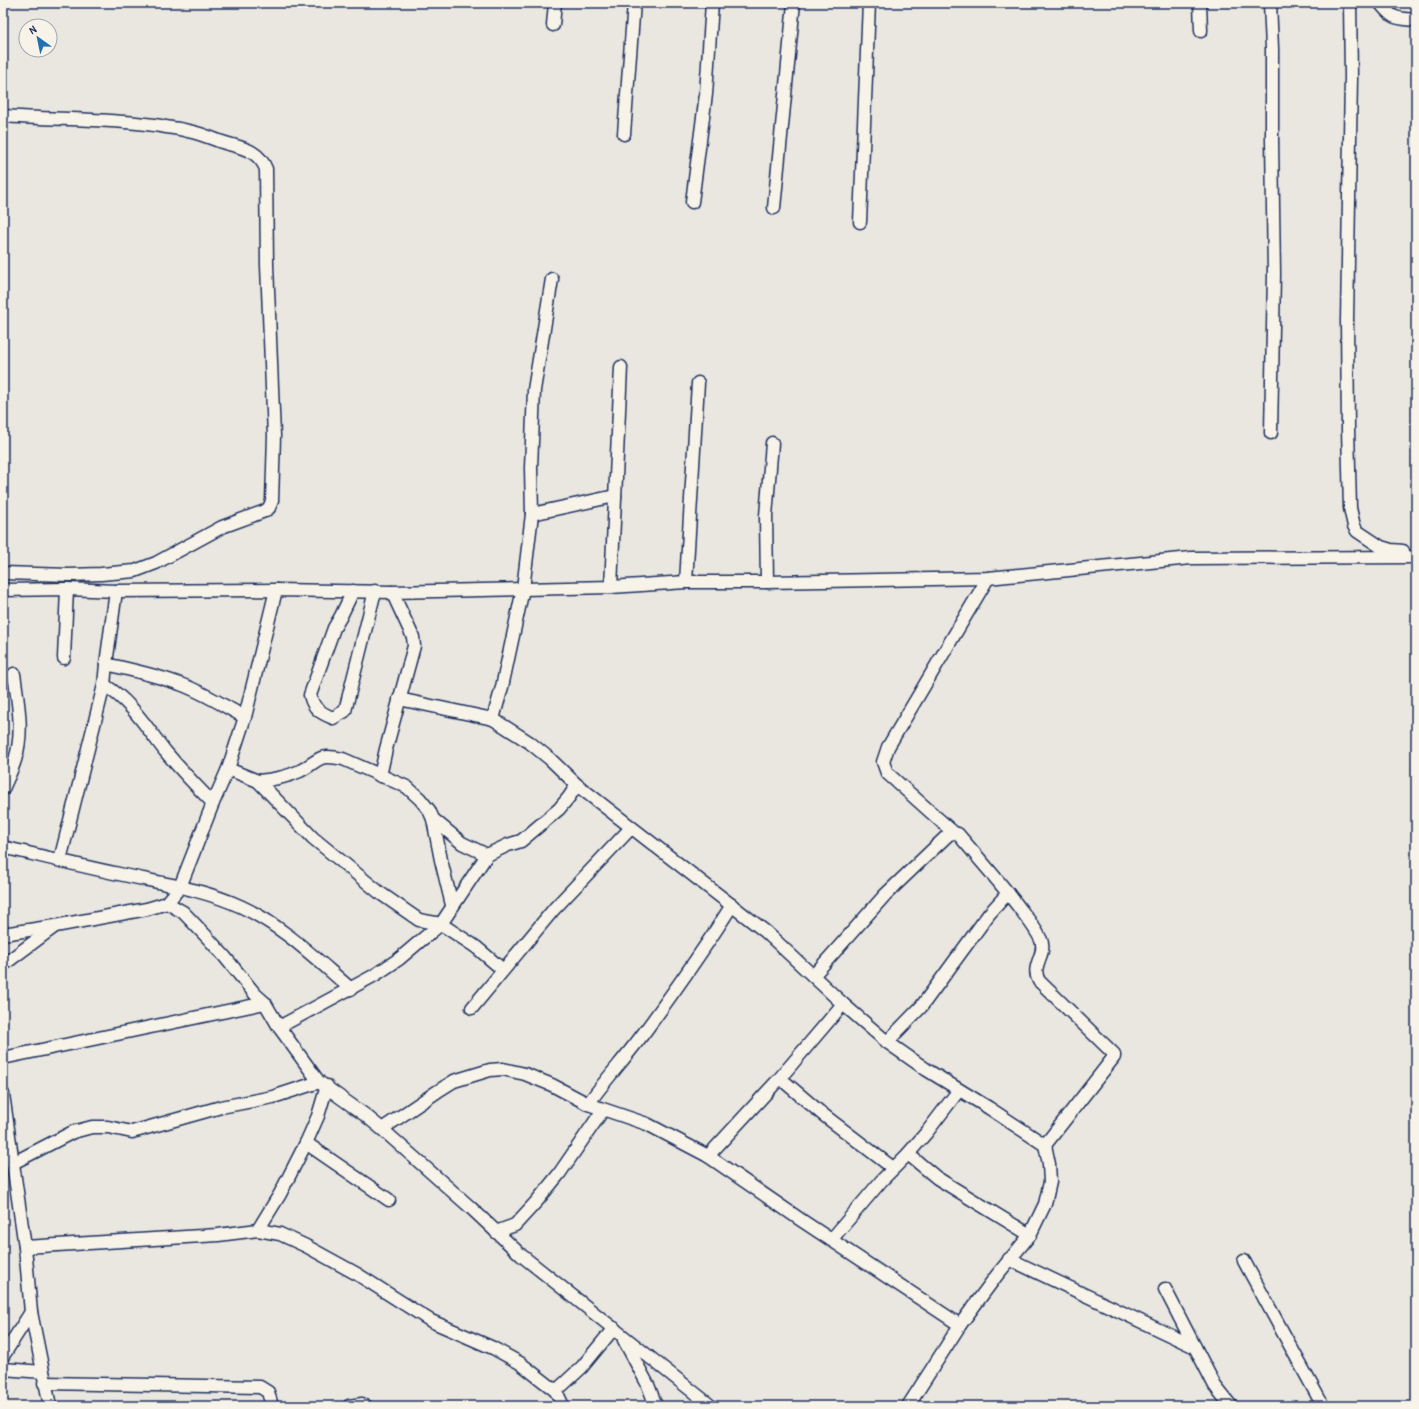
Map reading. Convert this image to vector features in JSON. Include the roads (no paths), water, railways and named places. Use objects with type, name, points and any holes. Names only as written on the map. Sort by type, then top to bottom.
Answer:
[{"type":"street","points":[[553,25],[555,3]]},
{"type":"street","points":[[624,134],[634,3]]},
{"type":"street","points":[[692,202],[706,94],[712,3]]},
{"type":"street","points":[[774,208],[794,3]]},
{"type":"street","points":[[860,222],[868,3]]},
{"type":"street","points":[[1200,3],[1201,31]]},
{"type":"street","points":[[1270,3],[1272,48],[1274,274],[1271,433]]},
{"type":"street","points":[[1350,3],[1351,77],[1347,321],[1350,508],[1354,526],[1367,538],[1391,550],[1416,553]]},
{"type":"street","points":[[1380,3],[1389,14],[1396,18],[1416,20]]},
{"type":"street","points":[[3,116],[29,118],[79,118],[130,122],[187,130],[245,148],[258,154],[263,160],[266,169],[267,265],[274,436],[272,501],[269,508],[265,511],[222,526],[163,559],[135,571],[69,575],[3,573]]},
{"type":"street","points":[[493,719],[502,687],[523,589],[532,514],[531,468],[534,390],[552,279]]},
{"type":"street","points":[[611,587],[621,366]]},
{"type":"street","points":[[686,582],[698,384]]},
{"type":"street","points":[[767,582],[766,516],[772,442]]},
{"type":"street","points":[[532,514],[615,496]]},
{"type":"street","points":[[3,590],[276,590],[392,592],[611,587],[686,582],[988,578],[1191,558],[1416,557]]},
{"type":"street","points":[[908,1406],[960,1325],[1009,1259],[1030,1235],[1045,1204],[1050,1182],[1045,1145],[1114,1057],[1114,1054],[1039,981],[1036,970],[1042,944],[1032,925],[1008,892],[958,834],[954,833],[887,773],[883,762],[892,741],[988,578]]},
{"type":"street","points":[[64,658],[67,589]]},
{"type":"street","points":[[3,934],[147,909],[167,903],[180,887],[228,769],[245,717],[276,590]]},
{"type":"street","points":[[60,860],[104,685],[116,591]]},
{"type":"street","points":[[353,591],[342,616],[334,628],[310,695],[316,710],[333,718],[345,711],[375,591]]},
{"type":"street","points":[[380,776],[414,646],[414,641],[392,592]]},
{"type":"street","points":[[106,664],[180,684],[245,717]]},
{"type":"street","points":[[3,789],[16,759],[19,739],[20,712],[14,674]]},
{"type":"street","points":[[104,685],[114,691],[127,704],[181,770],[213,803]]},
{"type":"street","points":[[399,699],[493,719],[529,742],[550,759],[577,785],[766,932],[843,1004],[888,1042],[927,1070],[1045,1145]]},
{"type":"street","points":[[258,781],[270,780],[300,771],[315,760],[324,757],[332,757],[343,759],[407,787],[429,810],[433,819],[452,905]]},
{"type":"street","points":[[228,769],[258,781],[313,838],[380,893],[419,920],[440,924],[476,947],[503,970]]},
{"type":"street","points":[[279,1027],[351,989],[399,959],[440,924],[487,855],[508,845],[521,841],[556,812],[577,785]]},
{"type":"street","points":[[433,819],[462,843],[487,855]]},
{"type":"street","points":[[472,1008],[554,909],[631,828]]},
{"type":"street","points":[[813,976],[885,894],[949,834],[954,833]]},
{"type":"street","points":[[3,847],[116,874],[180,887],[220,898],[243,907],[294,940],[351,989]]},
{"type":"street","points":[[888,1042],[921,1007],[989,914],[1008,892]]},
{"type":"street","points":[[167,903],[183,912],[225,957],[265,1004],[279,1027],[323,1084],[382,1129],[521,1256],[614,1328],[710,1406]]},
{"type":"street","points":[[588,1104],[678,986],[711,939],[732,905]]},
{"type":"street","points":[[3,965],[55,926]]},
{"type":"street","points":[[3,1058],[265,1004]]},
{"type":"street","points":[[708,1156],[780,1078],[843,1004]]},
{"type":"street","points":[[382,1129],[454,1081],[490,1070],[503,1069],[525,1074],[552,1085],[602,1110],[647,1124],[708,1156],[831,1240],[960,1325]]},
{"type":"street","points":[[780,1078],[821,1113],[893,1168]]},
{"type":"street","points":[[258,1230],[280,1194],[306,1143],[318,1116],[323,1084]]},
{"type":"street","points":[[13,1163],[66,1135],[85,1128],[108,1127],[132,1132],[221,1107],[273,1097],[323,1084]]},
{"type":"street","points":[[831,1240],[893,1168],[908,1154],[927,1132],[959,1090]]},
{"type":"street","points":[[3,1094],[25,1247],[31,1312],[50,1406]]},
{"type":"street","points":[[496,1232],[515,1225],[537,1201],[559,1174],[602,1110]]},
{"type":"street","points":[[306,1143],[390,1200]]},
{"type":"street","points":[[908,1154],[937,1178],[1030,1235]]},
{"type":"street","points":[[25,1247],[258,1230],[280,1234],[306,1246],[357,1274],[431,1321],[493,1348],[520,1363],[556,1391],[563,1406]]},
{"type":"street","points":[[1009,1259],[1195,1347]]},
{"type":"street","points":[[1244,1261],[1322,1406]]},
{"type":"street","points":[[1165,1289],[1215,1386],[1231,1406]]},
{"type":"street","points":[[3,1356],[31,1312]]},
{"type":"street","points":[[556,1391],[582,1367],[614,1328]]},
{"type":"street","points":[[614,1328],[626,1342],[648,1385],[656,1406]]},
{"type":"street","points":[[3,1369],[44,1377],[260,1387],[268,1392],[272,1406]]},
{"type":"street","points":[[349,1406],[362,1404],[366,1406]]}]
